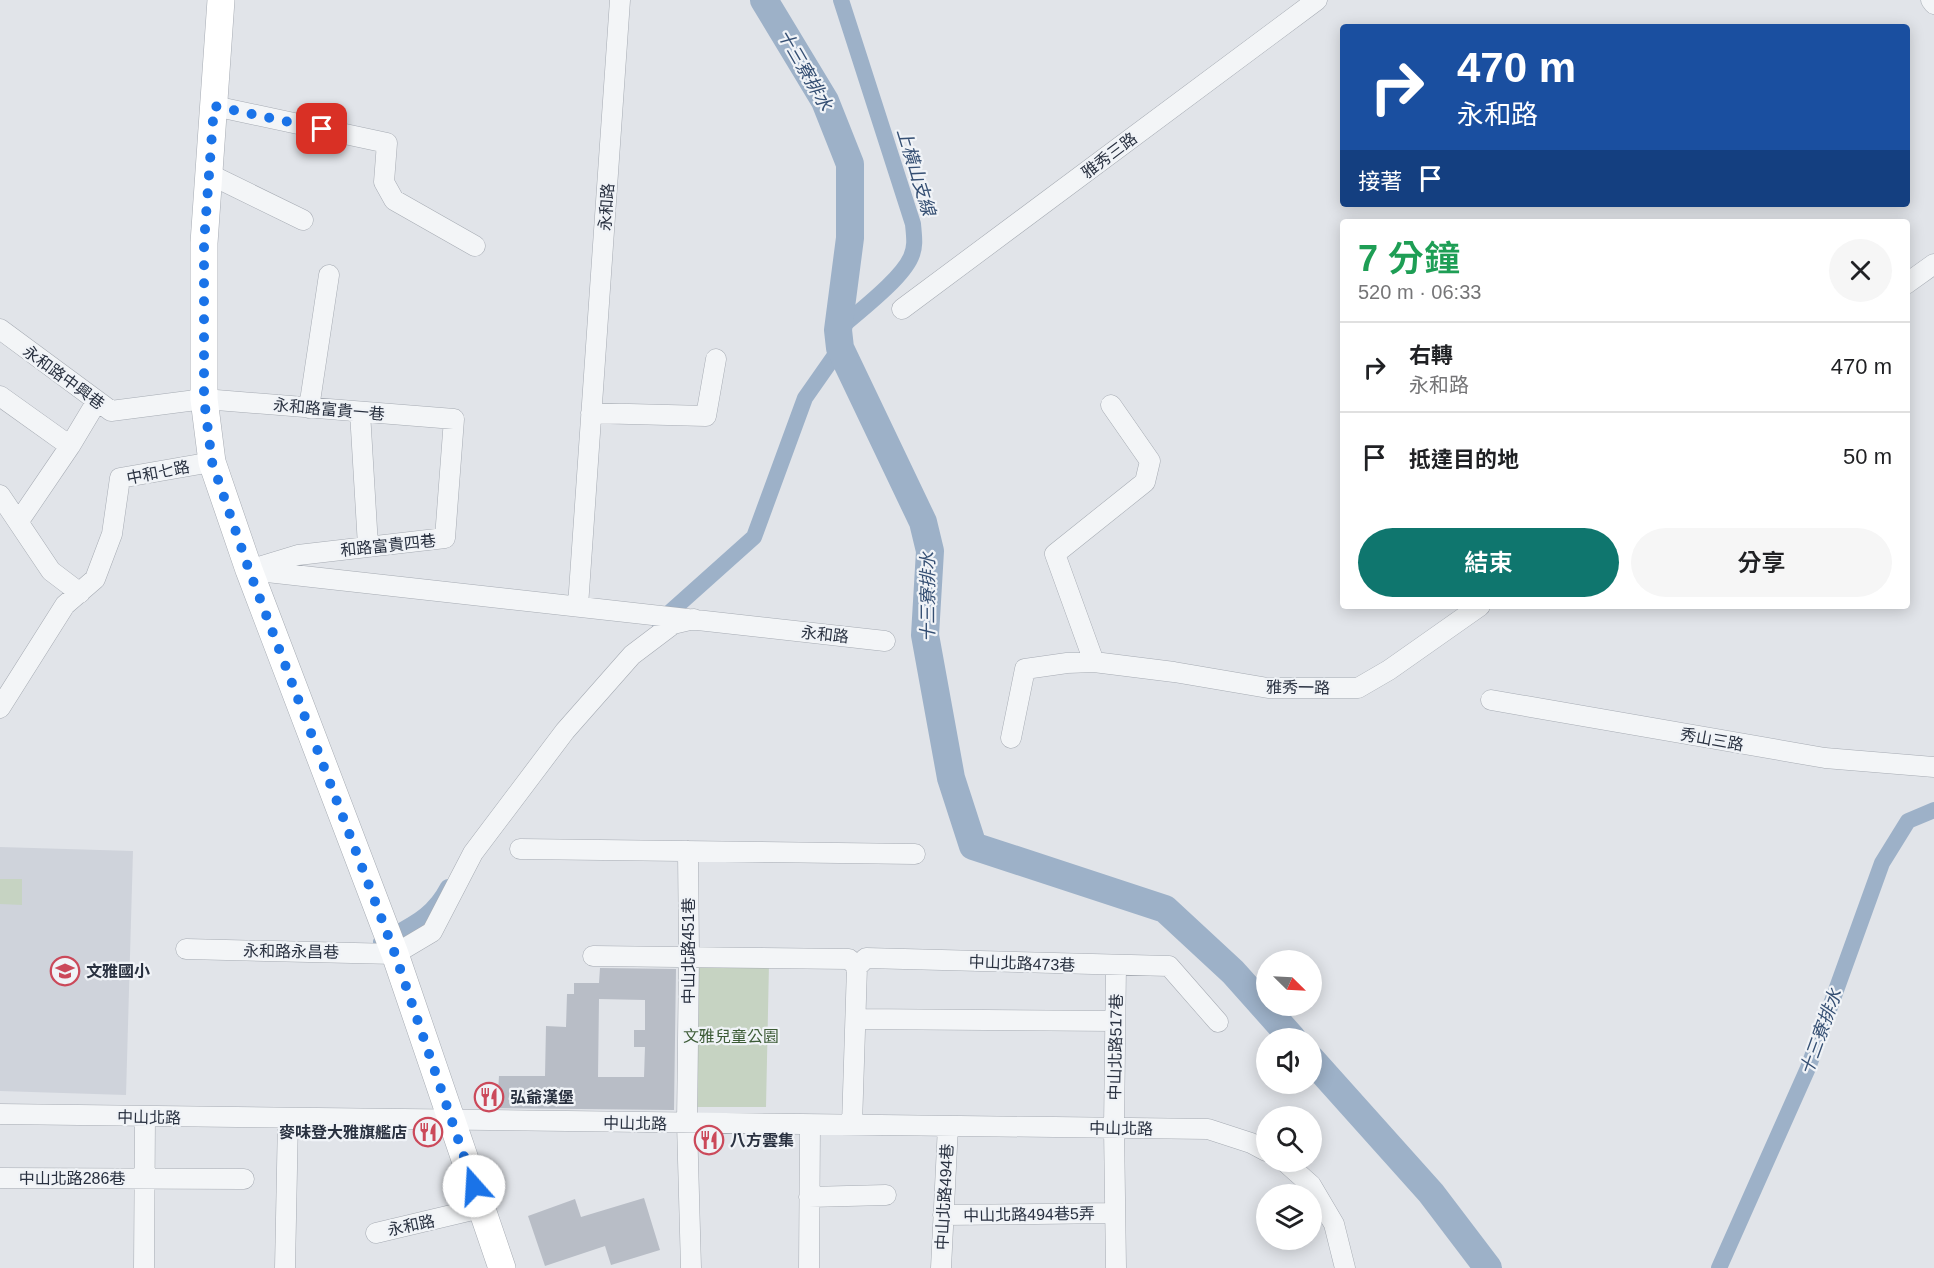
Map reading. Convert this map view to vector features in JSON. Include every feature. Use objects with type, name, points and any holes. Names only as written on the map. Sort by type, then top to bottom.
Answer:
[{"type":"main road","points":[[221,0],[204,243],[204,399],[212,462],[249,570],[395,953],[444,1121],[473,1210],[502,1268]]},
{"type":"street","name":"永和路","points":[[578,606],[620,0]]},
{"type":"street","name":"雅秀三路","points":[[902,309],[1317,0]]},
{"type":"street","points":[[1931,0],[1934,4]]},
{"type":"street","points":[[214,106],[387,143],[384,183],[394,200],[475,246]]},
{"type":"street","points":[[209,174],[303,220]]},
{"type":"street","points":[[1910,281],[1934,264]]},
{"type":"street","points":[[309,408],[329,275]]},
{"type":"street","name":"永和路中興巷","points":[[0,329],[111,411],[204,399]]},
{"type":"street","points":[[591,413],[706,416],[716,359]]},
{"type":"street","points":[[0,396],[70,446]]},
{"type":"street","name":"永和路富貴一巷","points":[[204,399],[454,419]]},
{"type":"street","points":[[19,521],[70,446],[97,401]]},
{"type":"street","points":[[1094,662],[1055,554],[1145,482],[1150,461],[1111,405]]},
{"type":"street","points":[[360,412],[368,546]]},
{"type":"street","name":"和路富貴四巷","points":[[249,570],[298,555],[445,538],[454,419]]},
{"type":"street","name":"中和七路","points":[[0,708],[65,605],[95,579],[112,534],[120,478],[212,462]]},
{"type":"street","points":[[0,495],[51,571],[80,593]]},
{"type":"street","name":"永和路","points":[[249,570],[885,641]]},
{"type":"street","name":"雅秀一路","points":[[1011,738],[1025,669],[1094,662],[1174,672],[1268,688],[1358,688],[1389,670],[1476,609]]},
{"type":"street","name":"永和路","points":[[395,953],[432,932],[473,853],[565,731],[632,655],[684,618]]},
{"type":"street","name":"秀山三路","points":[[1491,700],[1825,758],[1934,767]]},
{"type":"street","points":[[519,849],[915,854]]},
{"type":"street","name":"中山北路451巷","points":[[688,851],[687,1124],[691,1268]]},
{"type":"street","name":"永和路永昌巷","points":[[186,949],[395,953]]},
{"type":"street","points":[[593,956],[849,959],[857,967],[852,1125]]},
{"type":"street","name":"中山北路473巷","points":[[857,967],[866,958],[1169,966],[1218,1022]]},
{"type":"street","name":"中山北路517巷","points":[[1116,965],[1114,1128],[1116,1268]]},
{"type":"street","points":[[856,1019],[1115,1021]]},
{"type":"street","name":"中山北路","points":[[0,1114],[1208,1129],[1256,1145]]},
{"type":"street","name":"中山北路286巷","points":[[144,1268],[145,1117]]},
{"type":"street","points":[[285,1268],[288,1119]]},
{"type":"street","points":[[809,1268],[810,1125]]},
{"type":"street","name":"中山北路494巷","points":[[941,1268],[948,1126]]},
{"type":"street","points":[[1296,1172],[1311,1185],[1334,1224],[1345,1268]]},
{"type":"street","name":"中山北路286巷","points":[[0,1178],[243,1179]]},
{"type":"street","points":[[809,1197],[886,1195]]},
{"type":"street","name":"永和路","points":[[376,1233],[473,1210]]},
{"type":"street","name":"中山北路494巷5弄","points":[[944,1215],[1115,1213]]},
{"type":"shaded area","name":"文雅國小","points":[[0,847],[133,851],[126,1095],[0,1091]]},
{"type":"green space","points":[[0,879],[22,879],[22,905],[0,904]]},
{"type":"green space","name":"文雅兒童公園","points":[[695,963],[769,964],[766,1107],[693,1107]]},
{"type":"building","points":[[600,968],[676,969],[674,1110],[487,1108],[487,1092],[498,1092],[499,1076],[545,1076],[546,1026],[566,1027],[567,994],[574,994],[574,983],[599,983]],"holes":[[[599,999],[645,1000],[645,1030],[634,1030],[634,1047],[645,1047],[644,1077],[598,1077]]]},
{"type":"building","points":[[644,1198],[660,1250],[611,1265],[605,1246],[545,1266],[528,1216],[575,1199],[581,1217]]},
{"type":"waterway","name":"十三寮排水","points":[[764,0],[825,101],[850,164],[850,238],[838,330],[840,348],[923,522],[930,551],[925,635],[951,778],[973,846],[1165,909],[1233,972],[1283,1028]]},
{"type":"waterway","name":"上橫山支線","points":[[838,330],[898,276],[914,249],[913,224],[841,0]]},
{"type":"waterway","points":[[659,622],[754,537],[805,398],[840,348]]},
{"type":"waterway","name":"十三寮排水","points":[[1719,1268],[1808,1068],[1882,863],[1908,821],[1934,810]]},
{"type":"waterway","points":[[381,942],[427,914],[442,898],[448,887]]},
{"type":"waterway","name":"十三寮排水","points":[[1322,1071],[1431,1193],[1488,1268]]},
{"type":"place","name":"文雅國小","points":[[65,971]]},
{"type":"place","name":"弘爺漢堡","points":[[489,1097]]},
{"type":"place","name":"麥味登大雅旗艦店","points":[[428,1132]]},
{"type":"place","name":"八方雲集","points":[[709,1140]]},
{"type":"route","points":[[322,129],[214,106],[204,243],[204,399],[212,462],[249,570],[395,954],[474,1186]]}]
